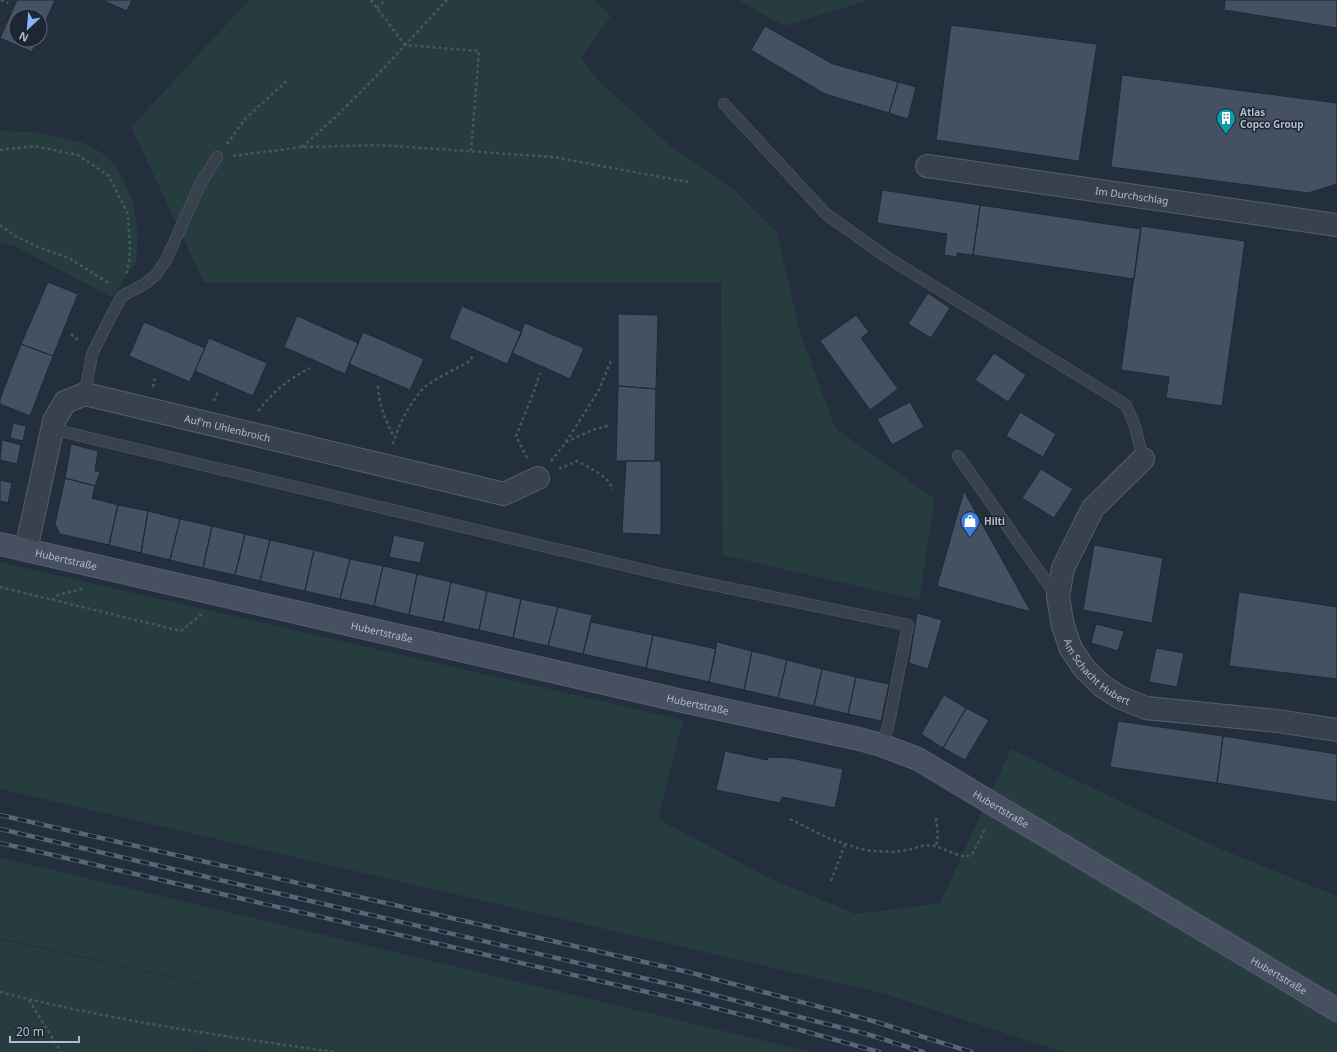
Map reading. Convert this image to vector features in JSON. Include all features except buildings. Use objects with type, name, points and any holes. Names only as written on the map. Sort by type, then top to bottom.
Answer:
[{"type":"street","name":"Im Durchschlag","points":[[927,166],[1337,225]]},
{"type":"street","points":[[26,550],[54,421],[65,402],[85,394]]},
{"type":"street","name":"Auf'm Uhlenbroich","points":[[85,394],[504,494],[538,478]]},
{"type":"street","name":"Am Schacht Hubert","points":[[1143,459],[1093,508],[1063,568],[1058,597],[1063,626],[1071,649],[1084,668],[1101,685],[1119,697],[1146,708],[1277,721],[1337,730]]},
{"type":"street","name":"Hubertstraße","points":[[0,544],[678,700],[881,745],[918,759],[994,806],[1337,1010]]},
{"type":"lane","points":[[724,104],[826,214],[888,258],[1126,405],[1135,426],[1143,459]]},
{"type":"lane","points":[[85,394],[92,354],[122,296],[156,275],[166,260],[200,185],[217,158]]},
{"type":"lane","points":[[52,429],[635,568],[908,625],[888,726],[881,745]]},
{"type":"lane","points":[[958,456],[1058,597]]},
{"type":"path","points":[[1,0],[8,3]]},
{"type":"path","points":[[371,0],[405,45],[479,51],[471,151]]},
{"type":"path","points":[[377,8],[386,0]]},
{"type":"path","points":[[302,147],[359,95],[447,0]]},
{"type":"path","points":[[217,158],[246,118],[289,79]]},
{"type":"path","points":[[217,158],[302,147],[380,145],[553,157],[688,182]]},
{"type":"path","points":[[0,150],[34,146],[78,155],[109,176],[128,214],[130,247],[129,264],[122,287],[122,296]]},
{"type":"path","points":[[0,225],[15,236],[38,247],[70,258],[112,285],[122,296]]},
{"type":"path","points":[[387,466],[394,437],[407,411],[424,388],[468,362],[474,355]]},
{"type":"path","points":[[538,478],[566,442],[599,390],[612,358]]},
{"type":"path","points":[[245,432],[253,418],[270,396],[288,380],[310,368]]},
{"type":"path","points":[[538,478],[516,436],[540,373]]},
{"type":"path","points":[[378,386],[384,419],[394,437]]},
{"type":"path","points":[[566,442],[592,430],[610,425]]},
{"type":"path","points":[[538,478],[577,461],[597,472],[610,482],[613,490]]},
{"type":"path","points":[[0,587],[181,631],[203,614],[208,592]]},
{"type":"path","points":[[790,819],[828,838],[872,851],[894,852],[925,845],[936,846],[966,857],[973,853],[994,806]]},
{"type":"path","points":[[936,818],[938,834],[936,846]]},
{"type":"path","points":[[831,881],[845,844]]},
{"type":"path","points":[[0,992],[29,1000],[178,1028],[334,1052]]},
{"type":"path","points":[[29,1000],[61,1052]]},
{"type":"green space","points":[[249,0],[594,0],[611,16],[581,58],[599,81],[669,145],[732,188],[777,232],[799,329],[835,428],[935,499],[919,600],[722,555],[721,283],[204,282],[131,127]]},
{"type":"green space","points":[[738,0],[869,0],[784,26]]},
{"type":"green space","points":[[0,131],[34,132],[84,143],[102,153],[114,163],[133,202],[138,232],[136,262],[112,297],[12,245],[0,243]]},
{"type":"green space","points":[[0,562],[683,720],[658,819],[773,880],[856,914],[940,903],[1011,749],[1218,848],[1337,896],[1337,1052],[1063,1052],[882,993],[0,789]]},
{"type":"green space","points":[[0,858],[811,1052],[209,1052],[191,1048],[204,1052],[0,1052],[0,939],[401,1029],[0,938]]},
{"type":"railway","points":[[0,815],[688,972],[873,1021],[971,1052]]},
{"type":"railway","points":[[0,829],[686,988],[870,1035],[923,1052]]},
{"type":"railway","points":[[0,843],[682,1000],[775,1023],[879,1052]]},
{"type":"place","name":"Atlas Copco Group","points":[[1226,135]]},
{"type":"place","name":"Hilti","points":[[970,538]]}]
